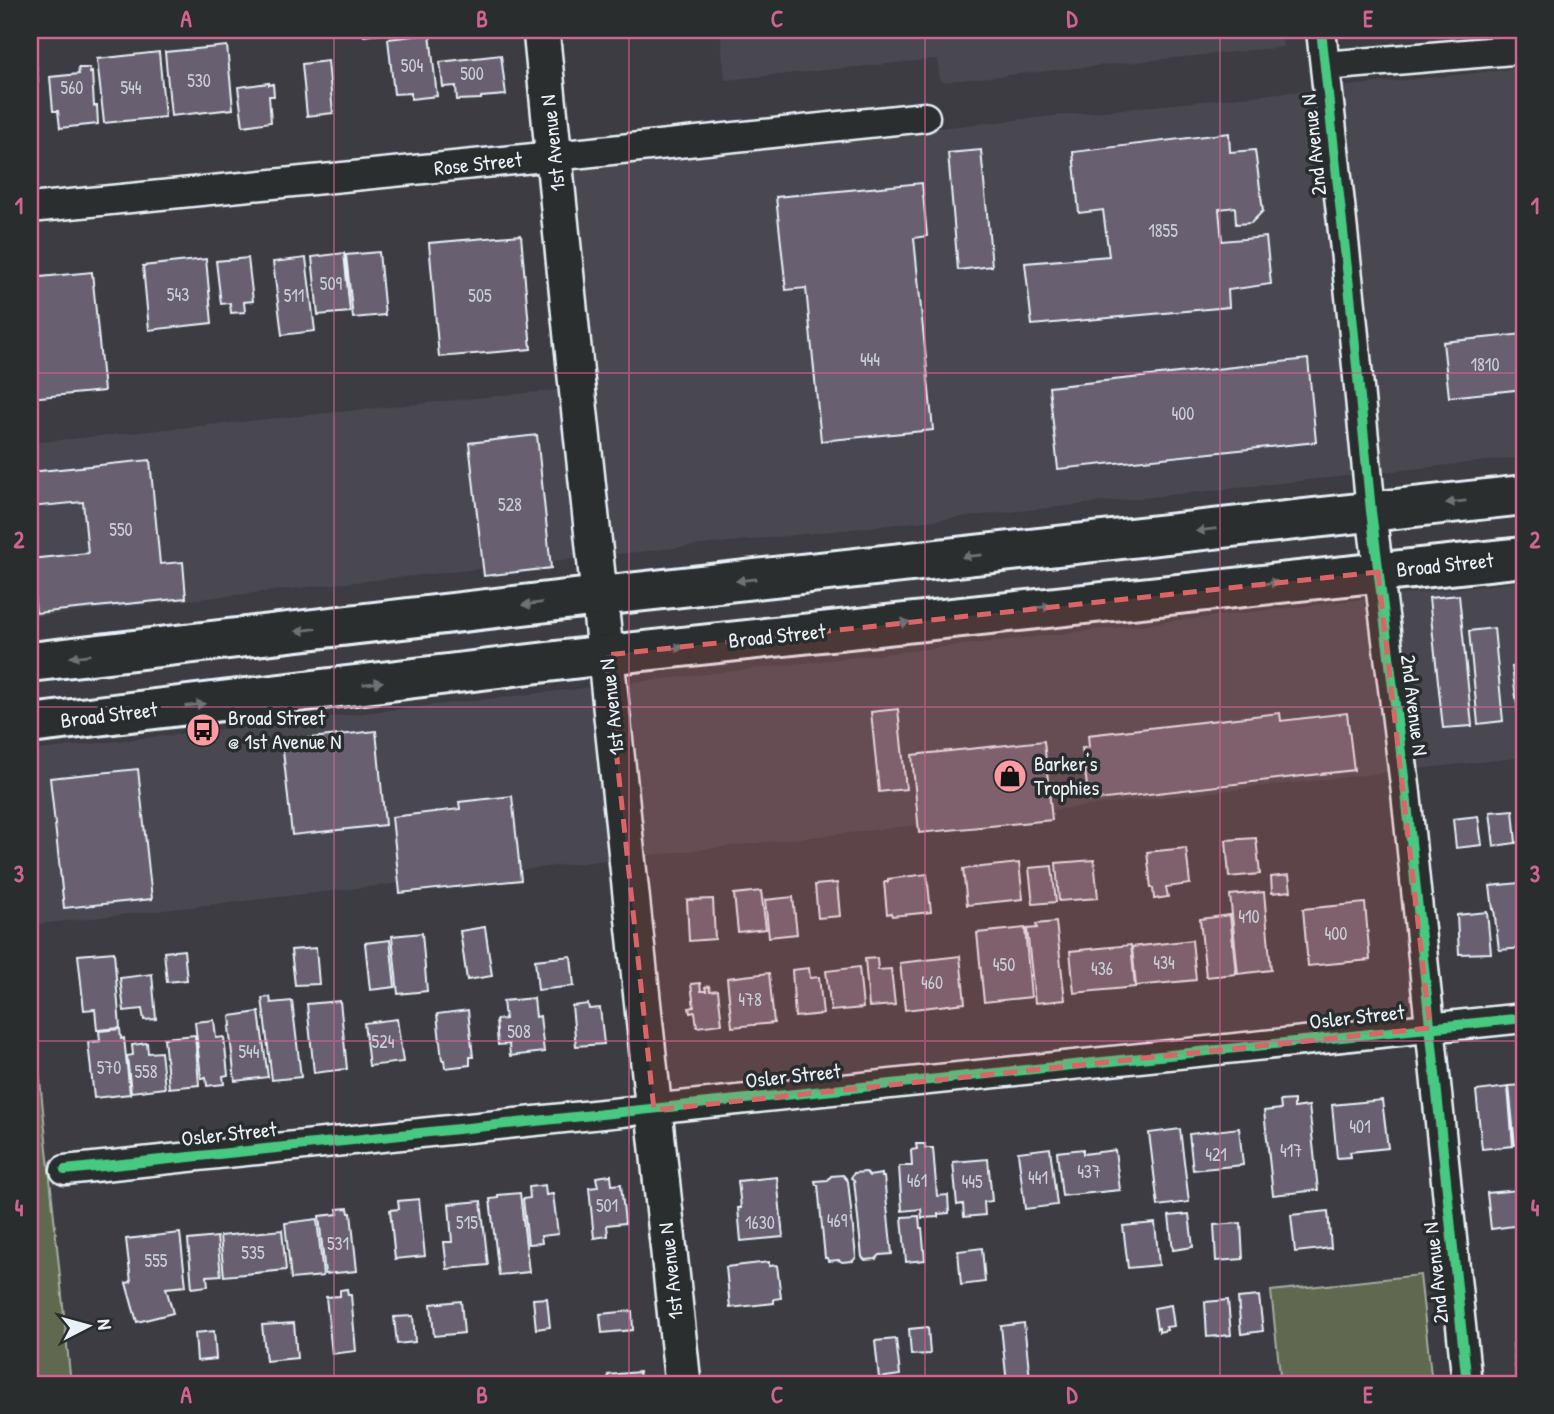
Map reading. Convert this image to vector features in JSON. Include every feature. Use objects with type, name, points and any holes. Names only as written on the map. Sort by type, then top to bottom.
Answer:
[{"type":"main road","points":[[30,662],[600,596],[1524,495]]},
{"type":"main road","name":"Broad Street","points":[[30,724],[606,655],[1524,557]]},
{"type":"street","name":"1st Avenue N","points":[[541,30],[683,1384]]},
{"type":"street","name":"2nd Avenue N","points":[[1321,30],[1371,511],[1404,779],[1467,1384]]},
{"type":"street","points":[[1325,66],[1524,49]]},
{"type":"street","name":"Rose Street","points":[[30,208],[925,117]]},
{"type":"street","name":"Osler Street","points":[[65,1170],[1524,1018]]},
{"type":"highlighted area","points":[[1378,572],[1430,1028],[654,1110],[606,655]]},
{"type":"shaded area","points":[[720,30],[1281,30],[1283,47],[940,82],[937,59],[725,80]]},
{"type":"shaded area","points":[[1524,68],[1524,457],[30,617],[30,443],[596,386],[575,165]]},
{"type":"shaded area","points":[[1524,581],[1524,757],[30,925],[30,751]]},
{"type":"green space","points":[[30,982],[71,1384],[30,1384]]},
{"type":"green space","points":[[1420,1275],[1432,1384],[1281,1384],[1271,1291]]},
{"type":"building","points":[[363,30],[388,30],[388,33],[364,36]]},
{"type":"building","points":[[430,34],[437,96],[411,99],[411,93],[394,94],[388,39]]},
{"type":"building","points":[[30,46],[34,46],[38,82],[30,83]]},
{"type":"building","points":[[227,46],[233,109],[171,116],[165,52]]},
{"type":"building","points":[[159,52],[165,117],[104,123],[97,59]]},
{"type":"building","points":[[501,55],[506,95],[457,100],[456,86],[443,87],[440,62]]},
{"type":"building","points":[[328,61],[333,113],[307,116],[302,64]]},
{"type":"building","points":[[78,68],[89,68],[90,73],[92,72],[98,124],[60,128],[58,111],[53,111],[50,77],[79,74]]},
{"type":"building","points":[[273,84],[274,96],[269,96],[271,122],[243,126],[238,87]]},
{"type":"building","points":[[1229,133],[1230,152],[1255,150],[1263,211],[1251,223],[1236,224],[1235,207],[1219,209],[1222,241],[1266,237],[1271,284],[1228,290],[1229,307],[1032,325],[1025,263],[1109,256],[1103,210],[1079,213],[1073,152]]},
{"type":"building","points":[[981,150],[992,266],[958,270],[948,153]]},
{"type":"building","points":[[922,183],[927,236],[914,238],[933,430],[821,441],[806,288],[786,290],[776,197]]},
{"type":"building","points":[[521,235],[531,349],[439,357],[429,243]]},
{"type":"building","points":[[379,252],[385,315],[353,318],[346,255]]},
{"type":"building","points":[[344,253],[350,312],[318,315],[312,257]]},
{"type":"building","points":[[248,258],[253,301],[244,302],[245,312],[231,313],[230,303],[221,304],[216,261]]},
{"type":"building","points":[[306,258],[315,331],[282,335],[273,262]]},
{"type":"building","points":[[206,259],[212,323],[149,330],[143,266]]},
{"type":"building","points":[[92,272],[104,391],[30,398],[30,278]]},
{"type":"building","points":[[1524,334],[1524,389],[1449,397],[1443,342]]},
{"type":"building","points":[[1308,359],[1316,442],[1058,469],[1049,387]]},
{"type":"building","points":[[537,435],[551,568],[484,576],[469,443]]},
{"type":"building","points":[[150,460],[160,564],[183,562],[186,598],[36,613],[30,559],[88,553],[83,502],[30,507],[30,472]]},
{"type":"building","points":[[1459,595],[1472,726],[1443,728],[1429,598]]},
{"type":"building","points":[[1494,628],[1503,721],[1478,724],[1469,631]]},
{"type":"building","points":[[1524,666],[1524,727],[1520,727],[1512,667]]},
{"type":"building","points":[[898,709],[906,789],[879,792],[871,712]]},
{"type":"building","points":[[1280,713],[1281,721],[1347,713],[1354,770],[1089,801],[1082,748],[1089,747],[1088,735]]},
{"type":"building","points":[[376,731],[385,825],[292,835],[282,741]]},
{"type":"building","points":[[1044,741],[1052,820],[919,833],[912,755]]},
{"type":"building","points":[[138,769],[152,899],[64,908],[50,778]]},
{"type":"building","points":[[512,796],[521,880],[400,893],[392,817],[460,809],[459,802]]},
{"type":"building","points":[[1513,810],[1516,843],[1494,846],[1490,812]]},
{"type":"building","points":[[1478,816],[1482,845],[1456,848],[1453,819]]},
{"type":"building","points":[[1256,838],[1260,874],[1229,877],[1226,840]]},
{"type":"building","points":[[1186,848],[1190,884],[1166,887],[1168,897],[1154,899],[1147,852]]},
{"type":"building","points":[[1094,860],[1098,898],[1059,901],[1056,863]]},
{"type":"building","points":[[1019,863],[1023,899],[967,905],[963,869]]},
{"type":"building","points":[[1052,866],[1056,902],[1033,904],[1029,868]]},
{"type":"building","points":[[927,874],[931,912],[892,916],[891,913],[887,914],[884,882],[888,882],[888,879]]},
{"type":"building","points":[[1289,875],[1291,891],[1272,893],[1271,877]]},
{"type":"building","points":[[837,883],[840,916],[818,918],[815,885]]},
{"type":"building","points":[[1519,883],[1524,948],[1499,950],[1490,886]]},
{"type":"building","points":[[761,891],[766,929],[738,932],[734,894]]},
{"type":"building","points":[[1264,892],[1271,970],[1238,974],[1230,895]]},
{"type":"building","points":[[793,897],[797,934],[769,937],[765,900]]},
{"type":"building","points":[[713,899],[715,939],[689,941],[687,900]]},
{"type":"building","points":[[1365,903],[1370,960],[1308,966],[1303,909]]},
{"type":"building","points":[[1487,912],[1491,953],[1459,954],[1457,915]]},
{"type":"building","points":[[1230,915],[1236,974],[1206,977],[1200,919]]},
{"type":"building","points":[[1056,922],[1065,1000],[1035,1003],[1027,929],[1037,928],[1036,924]]},
{"type":"building","points":[[485,927],[492,976],[467,980],[460,931]]},
{"type":"building","points":[[1025,928],[1031,997],[984,1002],[977,933]]},
{"type":"building","points":[[422,933],[427,991],[398,994],[392,936]]},
{"type":"building","points":[[390,940],[395,987],[370,990],[365,943]]},
{"type":"building","points":[[1192,940],[1196,980],[1136,986],[1132,947]]},
{"type":"building","points":[[1131,945],[1135,987],[1074,993],[1070,951]]},
{"type":"building","points":[[316,948],[319,984],[295,985],[291,950]]},
{"type":"building","points":[[184,950],[187,980],[167,982],[164,952]]},
{"type":"building","points":[[114,952],[120,1028],[97,1030],[95,1009],[84,1010],[78,955]]},
{"type":"building","points":[[571,956],[574,986],[538,990],[535,960]]},
{"type":"building","points":[[960,956],[965,1003],[905,1010],[900,963]]},
{"type":"building","points":[[877,958],[878,970],[891,969],[895,1005],[869,1007],[865,959]]},
{"type":"building","points":[[859,967],[863,1008],[831,1011],[826,971]]},
{"type":"building","points":[[809,968],[810,978],[819,977],[823,1014],[795,1017],[792,970]]},
{"type":"building","points":[[769,973],[774,1023],[732,1027],[727,978]]},
{"type":"building","points":[[152,974],[156,1019],[144,1020],[142,1009],[124,1011],[120,978]]},
{"type":"building","points":[[700,983],[701,991],[706,991],[705,987],[709,986],[710,991],[718,990],[722,1024],[697,1027],[695,1012],[690,1013],[689,1008],[694,1007],[691,984]]},
{"type":"building","points":[[270,997],[271,1003],[292,1001],[301,1077],[272,1080],[262,998]]},
{"type":"building","points":[[534,998],[536,1017],[540,1016],[544,1052],[510,1056],[509,1044],[498,1045],[496,1020],[505,1019],[503,1001]]},
{"type":"building","points":[[340,1001],[347,1069],[314,1073],[307,1004]]},
{"type":"building","points":[[588,1004],[589,1009],[600,1008],[604,1044],[576,1046],[572,1006]]},
{"type":"building","points":[[468,1010],[473,1057],[470,1057],[470,1065],[445,1068],[437,1014]]},
{"type":"building","points":[[259,1012],[268,1077],[235,1081],[230,1016]]},
{"type":"building","points":[[397,1019],[403,1062],[369,1066],[364,1023]]},
{"type":"building","points":[[214,1020],[216,1038],[224,1037],[228,1075],[223,1076],[224,1084],[207,1086],[206,1077],[201,1078],[195,1022]]},
{"type":"building","points":[[120,1029],[121,1039],[124,1038],[130,1094],[94,1098],[88,1042],[100,1041],[99,1031]]},
{"type":"building","points":[[195,1035],[199,1085],[169,1088],[164,1038]]},
{"type":"building","points":[[147,1043],[148,1053],[161,1052],[165,1088],[131,1092],[127,1056],[133,1055],[132,1045]]},
{"type":"building","points":[[1524,1085],[1524,1144],[1515,1145],[1509,1086]]},
{"type":"building","points":[[1508,1087],[1513,1146],[1482,1149],[1476,1091]]},
{"type":"building","points":[[1294,1100],[1294,1108],[1309,1106],[1318,1190],[1273,1195],[1264,1111],[1281,1109],[1280,1101]]},
{"type":"building","points":[[1382,1100],[1388,1148],[1350,1152],[1351,1157],[1337,1158],[1332,1105]]},
{"type":"building","points":[[1239,1128],[1243,1165],[1193,1170],[1189,1134]]},
{"type":"building","points":[[1180,1129],[1189,1202],[1158,1206],[1149,1133]]},
{"type":"building","points":[[916,1144],[933,1148],[937,1196],[948,1195],[949,1213],[922,1218],[921,1209],[902,1211],[899,1166],[912,1166],[911,1150],[917,1149]]},
{"type":"building","points":[[1050,1148],[1057,1205],[1025,1209],[1018,1152]]},
{"type":"building","points":[[1083,1149],[1083,1154],[1115,1150],[1120,1190],[1062,1196],[1057,1152]]},
{"type":"building","points":[[988,1159],[992,1201],[984,1202],[985,1215],[964,1217],[963,1204],[957,1205],[953,1162]]},
{"type":"building","points":[[866,1172],[869,1176],[882,1174],[884,1177],[892,1254],[865,1260],[862,1257],[854,1180],[851,1178],[854,1173]]},
{"type":"building","points":[[611,1175],[612,1185],[621,1184],[625,1223],[607,1225],[608,1236],[594,1238],[589,1188],[598,1187],[596,1177]]},
{"type":"building","points":[[843,1175],[848,1181],[856,1257],[853,1261],[828,1261],[825,1258],[818,1185],[815,1181]]},
{"type":"building","points":[[777,1177],[783,1237],[741,1241],[738,1181]]},
{"type":"building","points":[[545,1185],[546,1195],[553,1194],[558,1234],[541,1236],[542,1243],[528,1244],[523,1199],[530,1198],[529,1187]]},
{"type":"building","points":[[1524,1186],[1524,1225],[1522,1226],[1519,1187]]},
{"type":"building","points":[[1518,1190],[1521,1225],[1491,1229],[1487,1193]]},
{"type":"building","points":[[520,1193],[529,1272],[499,1275],[490,1199],[498,1198],[498,1195]]},
{"type":"building","points":[[419,1199],[425,1256],[395,1259],[390,1210],[399,1209],[398,1201]]},
{"type":"building","points":[[481,1201],[488,1265],[447,1269],[444,1242],[452,1242],[449,1204]]},
{"type":"building","points":[[348,1208],[351,1213],[357,1271],[325,1274],[319,1216],[338,1214],[337,1209]]},
{"type":"building","points":[[1328,1211],[1331,1248],[1295,1252],[1291,1215]]},
{"type":"building","points":[[1189,1214],[1193,1247],[1173,1250],[1169,1216]]},
{"type":"building","points":[[919,1216],[925,1260],[906,1262],[902,1217]]},
{"type":"building","points":[[317,1219],[323,1276],[291,1279],[285,1223]]},
{"type":"building","points":[[1155,1223],[1159,1265],[1128,1268],[1123,1226]]},
{"type":"building","points":[[1241,1223],[1243,1259],[1216,1261],[1214,1225]]},
{"type":"building","points":[[282,1230],[286,1270],[224,1276],[220,1236]]},
{"type":"building","points":[[180,1233],[186,1286],[166,1288],[173,1313],[137,1322],[126,1283],[131,1282],[126,1239]]},
{"type":"building","points":[[217,1237],[221,1275],[207,1276],[208,1286],[192,1288],[188,1240]]},
{"type":"building","points":[[982,1248],[985,1282],[961,1285],[958,1251]]},
{"type":"building","points":[[769,1262],[769,1266],[777,1265],[781,1298],[774,1299],[774,1303],[730,1308],[726,1267]]},
{"type":"building","points":[[347,1289],[348,1295],[351,1295],[356,1351],[332,1354],[326,1297],[340,1296],[340,1290]]},
{"type":"building","points":[[1259,1296],[1263,1331],[1241,1334],[1238,1298]]},
{"type":"building","points":[[547,1298],[550,1327],[536,1329],[533,1299]]},
{"type":"building","points":[[1228,1300],[1231,1335],[1207,1337],[1205,1302]]},
{"type":"building","points":[[461,1301],[464,1333],[434,1336],[431,1304]]},
{"type":"building","points":[[1171,1305],[1174,1326],[1159,1332],[1154,1308]]},
{"type":"building","points":[[632,1311],[633,1330],[602,1333],[600,1314]]},
{"type":"building","points":[[413,1316],[415,1342],[397,1344],[394,1317]]},
{"type":"building","points":[[1524,1322],[1524,1384],[1517,1384],[1513,1344],[1519,1343],[1517,1323]]},
{"type":"building","points":[[294,1323],[297,1358],[266,1361],[262,1325]]},
{"type":"building","points":[[1024,1323],[1030,1379],[1015,1380],[1015,1384],[1007,1384],[1001,1326]]},
{"type":"building","points":[[928,1327],[930,1354],[911,1355],[909,1329]]},
{"type":"building","points":[[214,1331],[216,1359],[197,1361],[195,1333]]},
{"type":"building","points":[[896,1339],[900,1375],[879,1378],[875,1341]]},
{"type":"building","points":[[639,1372],[641,1384],[609,1384],[608,1375]]},
{"type":"cycle path","points":[[1321,30],[1371,511],[1406,793],[1467,1384]]},
{"type":"cycle path","points":[[65,1170],[1524,1018]]},
{"type":"place","name":"Broad Street @ 1st Avenue N","points":[[203,730]]},
{"type":"place","name":"Barker's Trophies","points":[[1010,776]]}]
